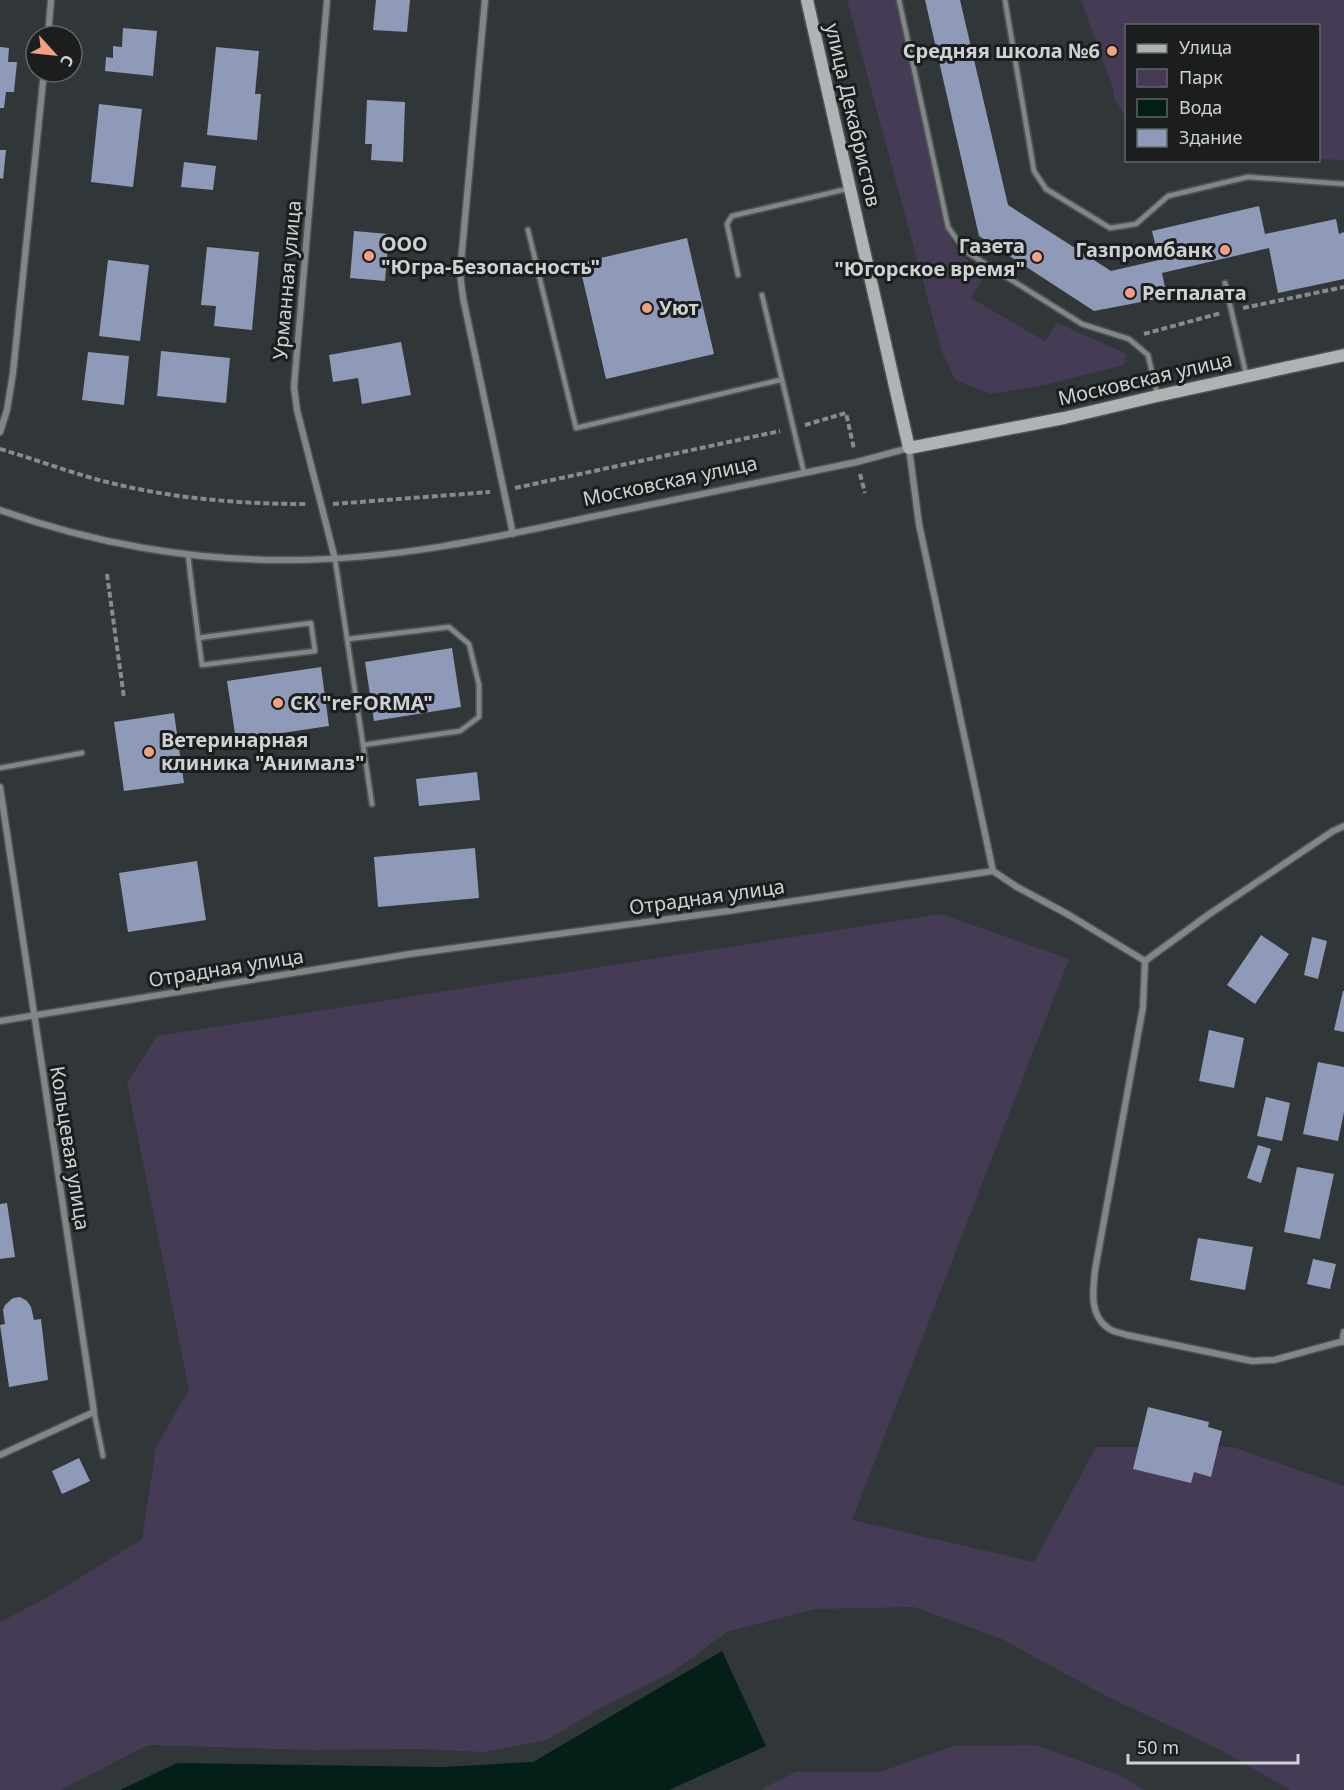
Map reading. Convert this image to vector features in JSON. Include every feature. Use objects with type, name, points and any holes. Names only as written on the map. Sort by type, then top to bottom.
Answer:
[{"type":"main road","name":"улица Декабристов","points":[[807,0],[909,448]]},
{"type":"main road","name":"Московская улица","points":[[909,448],[1064,418],[1344,355]]},
{"type":"street","points":[[49,24],[51,0]]},
{"type":"street","name":"Урманная улица","points":[[327,0],[294,387],[297,410],[335,559]]},
{"type":"street","points":[[484,0],[460,273],[463,298],[513,534]]},
{"type":"street","points":[[0,432],[7,410],[13,373],[43,84]]},
{"type":"street","points":[[909,448],[919,524],[993,871],[1145,961]]},
{"type":"street","name":"Московская улица","points":[[0,510],[120,543],[188,554],[242,559],[335,559],[404,552],[513,534],[857,462],[909,448]]},
{"type":"street","name":"Кольцевая улица","points":[[0,787],[94,1412]]},
{"type":"street","points":[[1145,961],[1208,915],[1333,831],[1344,826]]},
{"type":"street","name":"Отрадная улица","points":[[0,1020],[410,954],[728,911],[993,871]]},
{"type":"street","points":[[1145,961],[1143,1007],[1095,1270],[1092,1296],[1097,1316],[1108,1328],[1126,1335],[1251,1361],[1274,1360],[1343,1342],[1344,1332]]},
{"type":"street","points":[[0,1455],[94,1412]]},
{"type":"lane","points":[[899,0],[948,227],[965,250],[1082,324],[1129,339],[1148,355],[1157,396]]},
{"type":"lane","points":[[1005,0],[1034,171],[1046,189],[1110,228],[1136,224],[1168,196],[1248,177],[1344,183]]},
{"type":"lane","points":[[738,275],[727,224],[732,216],[850,189]]},
{"type":"lane","points":[[528,230],[576,428],[780,380]]},
{"type":"lane","points":[[1225,283],[1246,376]]},
{"type":"lane","points":[[762,295],[780,380],[804,473]]},
{"type":"lane","points":[[188,554],[198,638],[202,665],[315,651],[311,623],[198,638]]},
{"type":"lane","points":[[335,559],[372,804]]},
{"type":"lane","points":[[348,639],[449,627],[470,644],[479,685],[479,717],[460,731],[363,746]]},
{"type":"lane","points":[[0,768],[82,753]]},
{"type":"lane","points":[[94,1412],[103,1456]]},
{"type":"path","points":[[0,448],[114,484],[184,497],[252,504],[320,504],[467,495],[503,490],[792,429],[846,413],[865,493]]},
{"type":"path","points":[[107,574],[124,698]]},
{"type":"green space","points":[[847,0],[896,0],[952,242],[959,253],[985,276],[971,298],[1045,341],[1057,323],[1127,354],[1124,365],[1045,385],[992,394],[955,379],[942,352]]},
{"type":"green space","name":"Средняя школа №6","points":[[1081,0],[1344,0],[1344,160],[1320,159],[1320,24],[1125,24],[1125,113],[1115,100],[1112,85]]},
{"type":"green space","points":[[941,914],[1069,959],[852,1520],[1034,1562],[1096,1447],[1233,1447],[1344,1486],[1344,1790],[1290,1790],[1219,1749],[1106,1696],[1002,1639],[914,1607],[815,1609],[727,1632],[674,1671],[602,1707],[547,1740],[484,1752],[148,1745],[60,1790],[0,1790],[0,1622],[52,1595],[142,1539],[156,1447],[189,1389],[127,1083],[157,1036]]},
{"type":"green space","points":[[1036,1745],[1119,1775],[1145,1790],[760,1790],[796,1772],[880,1772],[953,1746]]},
{"type":"water","points":[[722,1651],[766,1746],[669,1790],[120,1790],[177,1763],[442,1767],[533,1762]]},
{"type":"building","points":[[376,0],[410,0],[407,32],[373,30]]},
{"type":"building","points":[[925,0],[960,0],[1008,205],[1111,271],[1159,260],[1152,231],[1259,206],[1265,234],[1336,219],[1339,234],[1344,232],[1344,279],[1278,293],[1269,248],[1162,273],[1167,297],[1094,311],[979,236]]},
{"type":"building","points":[[123,28],[157,31],[153,76],[105,71],[106,57],[113,58],[113,46],[122,47]]},
{"type":"building","points":[[0,47],[9,48],[8,62],[17,62],[14,92],[6,92],[4,108],[0,108]]},
{"type":"building","points":[[216,47],[259,51],[255,94],[261,94],[257,140],[207,135]]},
{"type":"building","points":[[367,100],[405,102],[403,162],[371,160],[372,144],[365,144]]},
{"type":"building","points":[[99,104],[142,109],[133,187],[91,182]]},
{"type":"building","points":[[0,150],[6,150],[3,179],[0,178]]},
{"type":"building","points":[[184,162],[216,166],[213,190],[181,187]]},
{"type":"building","points":[[354,231],[389,234],[385,281],[350,278]]},
{"type":"building","name":"Уют","points":[[687,238],[714,354],[606,379],[579,263]]},
{"type":"building","points":[[207,247],[259,252],[252,330],[214,326],[216,306],[201,305]]},
{"type":"building","points":[[108,260],[149,265],[140,341],[99,336]]},
{"type":"building","points":[[401,342],[411,395],[362,404],[358,378],[333,382],[329,355]]},
{"type":"building","points":[[161,351],[230,358],[226,403],[157,396]]},
{"type":"building","points":[[88,352],[129,356],[124,405],[82,400]]},
{"type":"building","points":[[452,648],[461,707],[374,721],[365,662]]},
{"type":"building","name":"СК \"reFORMA\"","points":[[321,667],[329,726],[236,740],[227,681]]},
{"type":"building","name":"Ветеринарная клиника \"Анималз\"","points":[[174,713],[184,783],[124,791],[114,722]]},
{"type":"building","points":[[477,772],[480,800],[419,806],[416,779]]},
{"type":"building","points":[[475,848],[479,898],[378,907],[374,857]]},
{"type":"building","points":[[197,861],[206,920],[128,932],[119,873]]},
{"type":"building","points":[[1261,935],[1289,954],[1255,1004],[1227,985]]},
{"type":"building","points":[[1312,937],[1327,941],[1318,979],[1304,975]]},
{"type":"building","points":[[1344,991],[1344,1032],[1334,1030]]},
{"type":"building","points":[[1209,1030],[1244,1038],[1234,1088],[1199,1081]]},
{"type":"building","points":[[1318,1062],[1344,1067],[1344,1112],[1338,1141],[1303,1134]]},
{"type":"building","points":[[1266,1097],[1290,1103],[1282,1141],[1257,1136]]},
{"type":"building","points":[[1258,1145],[1271,1149],[1261,1183],[1247,1178]]},
{"type":"building","points":[[1297,1167],[1334,1174],[1320,1239],[1284,1232]]},
{"type":"building","points":[[7,1203],[15,1257],[0,1259],[0,1204]]},
{"type":"building","points":[[1198,1238],[1253,1247],[1245,1290],[1190,1280]]},
{"type":"building","points":[[1313,1259],[1336,1264],[1330,1289],[1307,1284]]},
{"type":"building","points":[[20,1297],[27,1301],[34,1320],[41,1319],[48,1380],[9,1387],[0,1325],[5,1324],[3,1310],[5,1305],[13,1298]]},
{"type":"building","points":[[1148,1407],[1209,1422],[1208,1427],[1222,1431],[1211,1477],[1194,1472],[1191,1483],[1133,1469]]},
{"type":"building","points":[[79,1458],[90,1481],[62,1494],[52,1471]]},
{"type":"place","name":"Средняя школа №6","points":[[1112,51]]},
{"type":"place","name":"Газпромбанк","points":[[1225,250]]},
{"type":"place","name":"ООО \"Югра-Безопасность\"","points":[[369,256]]},
{"type":"place","name":"Газета \"Югорское время\"","points":[[1037,257]]},
{"type":"place","name":"Регпалата","points":[[1130,293]]},
{"type":"place","name":"Уют","points":[[647,308]]},
{"type":"place","name":"СК \"reFORMA\"","points":[[278,703]]},
{"type":"place","name":"Ветеринарная клиника \"Анималз\"","points":[[149,752]]}]
